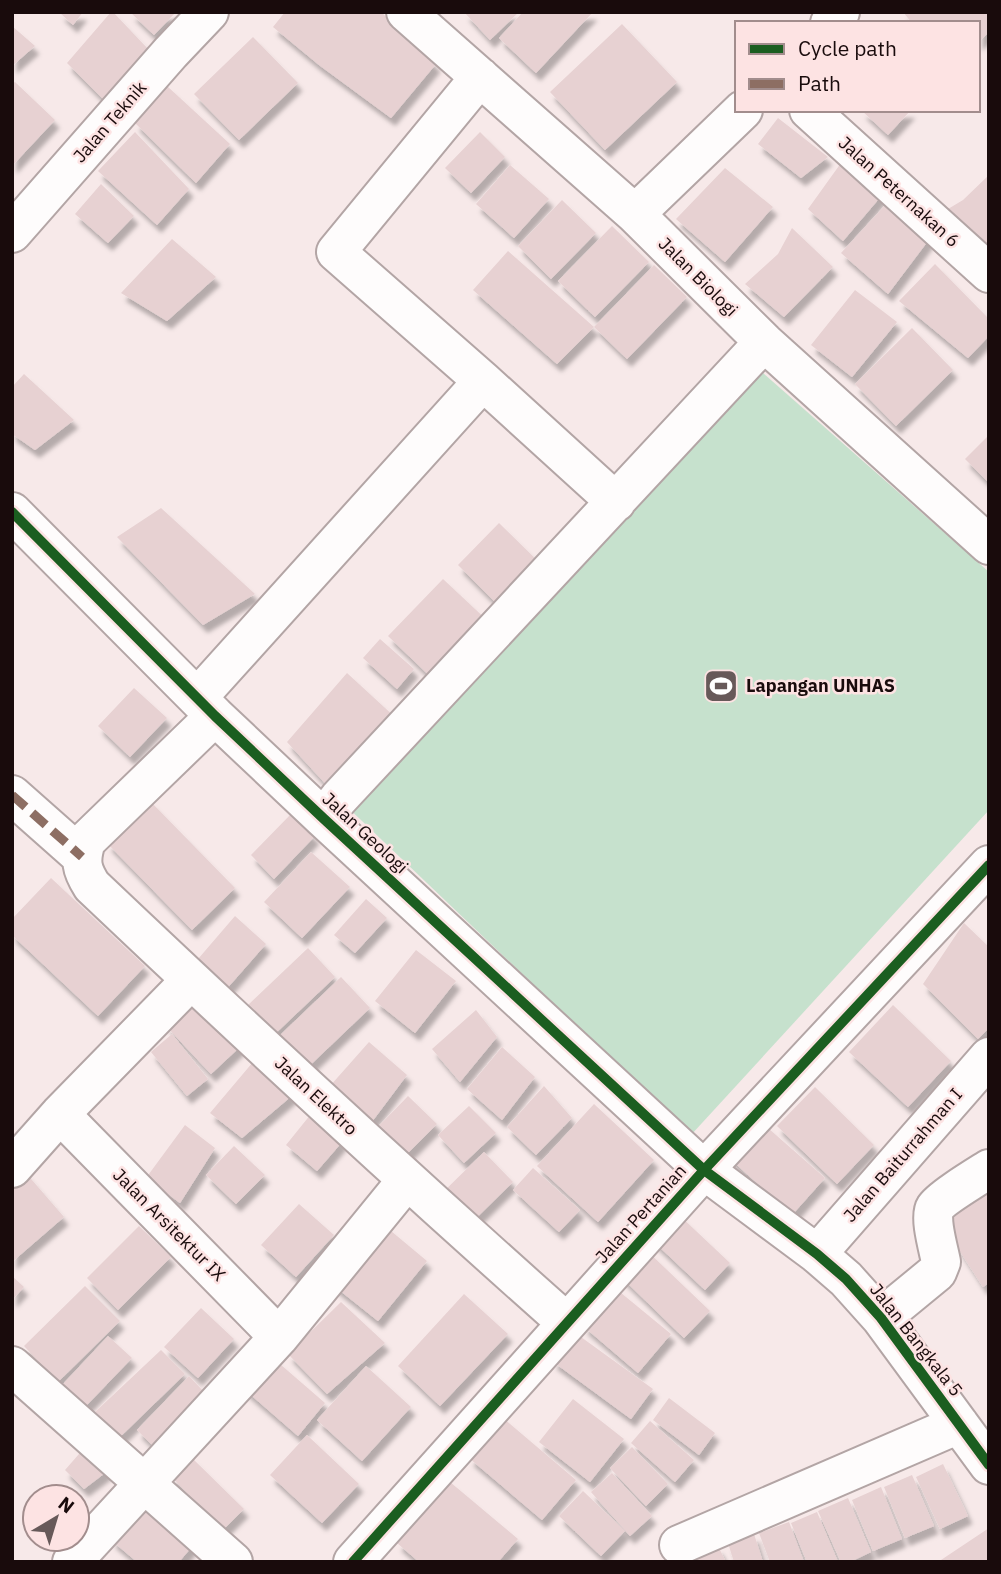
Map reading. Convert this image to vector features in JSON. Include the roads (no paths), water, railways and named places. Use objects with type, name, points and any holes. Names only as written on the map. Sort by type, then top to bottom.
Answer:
[{"type":"street","name":"Jalan Teknik","points":[[14,226],[209,12]]},
{"type":"street","name":"Jalan Biologi","points":[[406,12],[635,214],[764,342],[989,545]]},
{"type":"street","points":[[480,77],[336,252],[616,502]]},
{"type":"street","points":[[635,214],[742,112]]},
{"type":"street","name":"Jalan Peternakan 6","points":[[811,112],[989,273]]},
{"type":"street","points":[[323,818],[764,342]]},
{"type":"street","points":[[82,857],[86,841],[206,707],[483,381]]},
{"type":"street","name":"Jalan Geologi","points":[[12,512],[206,707],[704,1170]]},
{"type":"street","name":"Jalan Elektro","points":[[12,795],[82,857],[84,872],[92,886],[407,1180],[567,1323]]},
{"type":"street","name":"Jalan Pertanian","points":[[353,1562],[704,1170],[989,865]]},
{"type":"street","points":[[12,1168],[60,1114],[191,980]]},
{"type":"street","name":"Jalan Baiturrahman I","points":[[817,1254],[989,1057]]},
{"type":"street","name":"Jalan Arsitektur IX","points":[[60,1114],[279,1337]]},
{"type":"street","points":[[881,1318],[939,1268],[941,1262],[932,1216],[934,1208],[989,1169]]},
{"type":"street","name":"Jalan Bangkala 5","points":[[704,1170],[817,1254],[846,1279],[881,1318],[989,1465]]},
{"type":"street","points":[[72,1562],[279,1337],[407,1180]]},
{"type":"street","points":[[12,1366],[233,1562]]},
{"type":"street","points":[[679,1545],[958,1424]]},
{"type":"place","name":"Lapangan UNHAS","points":[[721,686]]}]
